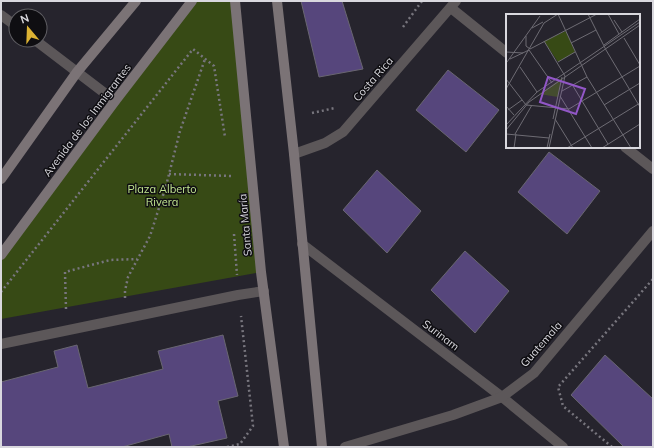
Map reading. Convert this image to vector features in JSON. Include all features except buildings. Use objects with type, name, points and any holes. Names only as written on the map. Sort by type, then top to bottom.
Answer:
[{"type":"street","points":[[1,179],[77,72],[136,1]]},
{"type":"street","name":"Avenida de los Inmigrantes","points":[[1,255],[115,101],[192,1]]},
{"type":"street","name":"Santa María","points":[[235,1],[261,272],[284,447]]},
{"type":"street","points":[[277,1],[294,154],[322,447]]},
{"type":"street","points":[[453,4],[506,52]]},
{"type":"street","name":"Costa Rica","points":[[294,154],[325,143],[343,132],[453,4]]},
{"type":"street","points":[[46,48],[115,101]]},
{"type":"street","points":[[626,148],[653,169]]},
{"type":"street","name":"Guatemala","points":[[345,447],[452,415],[502,397],[534,373],[653,231]]},
{"type":"street","name":"Surinam","points":[[302,244],[502,397],[563,447]]},
{"type":"street","points":[[1,344],[238,295],[264,291]]},
{"type":"path","points":[[1,292],[192,49],[214,66],[226,144]]},
{"type":"path","points":[[126,306],[125,291],[128,277],[150,236],[169,174],[180,131],[205,59]]},
{"type":"path","points":[[169,174],[231,176],[232,183]]},
{"type":"path","points":[[227,447],[240,444],[253,426],[238,295],[234,229]]},
{"type":"path","points":[[66,310],[65,272],[110,260],[137,259]]},
{"type":"path","points":[[612,447],[563,406],[558,387],[653,279]]},
{"type":"green space","name":"Plaza Alberto Rivera","points":[[192,1],[235,1],[261,272],[1,319],[1,255]]}]
